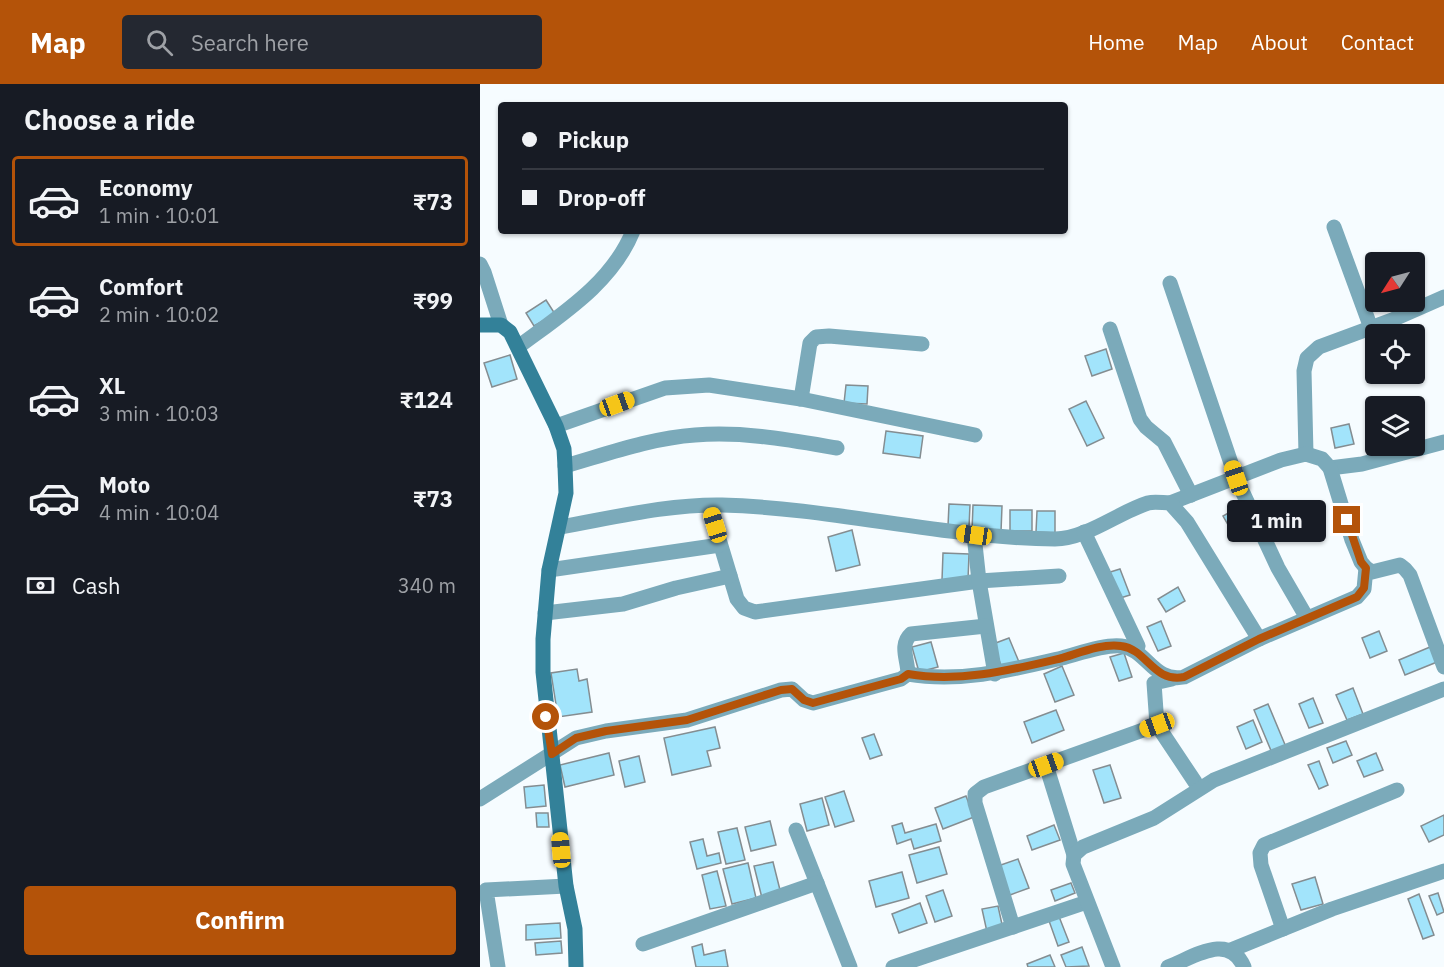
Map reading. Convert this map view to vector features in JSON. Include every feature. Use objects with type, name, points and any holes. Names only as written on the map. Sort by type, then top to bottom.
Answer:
[{"type":"street","points":[[1334,227],[1370,324]]},
{"type":"street","points":[[518,347],[598,284],[613,268],[632,234]]},
{"type":"street","points":[[480,264],[501,325]]},
{"type":"street","points":[[1170,283],[1236,478],[1278,568],[1307,618]]},
{"type":"street","points":[[1380,324],[1444,297]]},
{"type":"street","points":[[480,325],[486,323],[501,325],[510,332],[556,426],[564,449],[566,493],[549,570],[543,672],[546,717],[566,886],[575,929],[576,967]]},
{"type":"street","points":[[1110,329],[1140,419],[1164,442],[1191,495]]},
{"type":"street","points":[[1306,454],[1304,371],[1307,358],[1319,347],[1365,330]]},
{"type":"street","points":[[801,399],[810,343],[816,337],[922,344]]},
{"type":"street","points":[[556,426],[665,388],[709,385],[801,399],[975,435]]},
{"type":"street","points":[[566,466],[661,440],[694,435],[770,437],[837,448]]},
{"type":"street","points":[[1330,468],[1362,464],[1444,442]]},
{"type":"street","points":[[560,527],[670,509],[720,505],[843,516],[974,535],[1059,539],[1084,532],[1150,502],[1170,503],[1281,460],[1306,454],[1322,459],[1330,468],[1352,540],[1366,568],[1372,572],[1400,566],[1410,575],[1444,667]]},
{"type":"street","points":[[1170,503],[1187,522],[1259,639]]},
{"type":"street","points":[[709,506],[737,599],[744,608],[755,612],[979,581],[1059,576]]},
{"type":"street","points":[[1084,532],[1138,646]]},
{"type":"street","points":[[974,535],[979,581],[995,674]]},
{"type":"street","points":[[549,570],[720,545]]},
{"type":"street","points":[[1195,782],[1157,725],[1155,683],[1184,677],[1259,639],[1357,597],[1364,588],[1366,568]]},
{"type":"street","points":[[545,613],[623,603],[730,576]]},
{"type":"street","points":[[908,674],[904,646],[905,639],[911,634],[986,626]]},
{"type":"street","points":[[480,799],[576,738],[606,731],[687,720],[781,690],[792,689],[804,700],[813,703],[901,679],[908,674],[927,678],[995,674],[1102,648],[1121,646],[1134,651],[1162,674],[1173,679]]},
{"type":"street","points":[[1074,855],[1083,847],[1168,810],[1214,780],[1444,689]]},
{"type":"street","points":[[1013,927],[975,803],[975,794],[984,787],[1157,725]]},
{"type":"street","points":[[1046,765],[1074,855],[1073,864],[1113,967]]},
{"type":"street","points":[[1283,929],[1261,865],[1260,853],[1264,844],[1397,790]]},
{"type":"street","points":[[796,830],[849,967]]},
{"type":"street","points":[[1168,967],[1215,949],[1231,950],[1332,909],[1444,871]]},
{"type":"street","points":[[643,944],[817,884]]},
{"type":"street","points":[[498,967],[494,934],[483,890],[566,886]]},
{"type":"street","points":[[893,967],[1087,902]]},
{"type":"street","points":[[1231,950],[1239,956],[1244,967]]},
{"type":"building","points":[[546,300],[555,314],[534,326],[526,313]]},
{"type":"building","points":[[1106,349],[1112,369],[1092,376],[1085,356]]},
{"type":"building","points":[[510,355],[517,379],[492,387],[484,363]]},
{"type":"building","points":[[846,385],[868,386],[867,404],[844,403]]},
{"type":"building","points":[[1086,401],[1104,438],[1087,446],[1069,409]]},
{"type":"building","points":[[1349,424],[1354,444],[1335,448],[1331,428]]},
{"type":"building","points":[[886,431],[923,436],[920,458],[883,453]]},
{"type":"building","points":[[949,504],[970,505],[969,527],[948,526]]},
{"type":"building","points":[[973,505],[1002,506],[1001,532],[972,531]]},
{"type":"building","points":[[1237,508],[1249,529],[1235,537],[1223,516]]},
{"type":"building","points":[[1010,510],[1032,510],[1032,531],[1010,531]]},
{"type":"building","points":[[1037,511],[1055,511],[1055,533],[1036,532]]},
{"type":"building","points":[[852,530],[860,565],[836,571],[828,537]]},
{"type":"building","points":[[943,553],[969,554],[968,580],[942,580]]},
{"type":"building","points":[[1120,569],[1130,595],[1117,599],[1107,573]]},
{"type":"building","points":[[1178,587],[1185,601],[1166,612],[1158,599]]},
{"type":"building","points":[[1161,621],[1171,646],[1158,651],[1147,627]]},
{"type":"building","points":[[1379,631],[1387,651],[1370,658],[1362,638]]},
{"type":"building","points":[[1009,638],[1019,662],[1002,668],[993,644]]},
{"type":"building","points":[[931,642],[938,667],[919,672],[912,647]]},
{"type":"building","points":[[1430,647],[1437,662],[1405,675],[1399,660]]},
{"type":"building","points":[[1124,653],[1132,677],[1119,681],[1110,657]]},
{"type":"building","points":[[1062,666],[1074,695],[1055,702],[1044,674]]},
{"type":"building","points":[[577,669],[579,681],[587,679],[592,712],[558,717],[551,673]]},
{"type":"building","points":[[1353,688],[1363,714],[1347,720],[1336,695]]},
{"type":"building","points":[[1313,698],[1323,723],[1309,728],[1299,704]]},
{"type":"building","points":[[1268,704],[1286,747],[1272,753],[1254,710]]},
{"type":"building","points":[[1056,710],[1064,730],[1032,743],[1024,722]]},
{"type":"building","points":[[1253,720],[1262,742],[1246,749],[1237,727]]},
{"type":"building","points":[[715,727],[720,748],[707,751],[711,766],[672,775],[664,738]]},
{"type":"building","points":[[874,734],[882,755],[870,759],[862,738]]},
{"type":"building","points":[[1346,741],[1352,755],[1333,763],[1327,748]]},
{"type":"building","points":[[609,753],[614,775],[565,787],[560,765]]},
{"type":"building","points":[[1376,753],[1383,770],[1364,777],[1357,761]]},
{"type":"building","points":[[639,756],[645,782],[625,787],[619,761]]},
{"type":"building","points":[[1319,761],[1328,785],[1319,789],[1308,765]]},
{"type":"building","points":[[1110,765],[1121,798],[1104,803],[1093,770]]},
{"type":"building","points":[[544,785],[546,806],[526,808],[524,787]]},
{"type":"building","points":[[844,791],[854,821],[835,827],[825,797]]},
{"type":"building","points":[[966,796],[974,817],[943,829],[935,808]]},
{"type":"building","points":[[822,798],[829,825],[807,831],[800,804]]},
{"type":"building","points":[[536,813],[548,813],[549,827],[537,827]]},
{"type":"building","points":[[1444,815],[1444,835],[1429,842],[1421,826]]},
{"type":"building","points":[[770,821],[776,845],[751,851],[745,827]]},
{"type":"building","points":[[902,823],[905,833],[936,824],[941,841],[914,849],[911,839],[897,844],[892,826]]},
{"type":"building","points":[[1054,825],[1060,840],[1032,850],[1027,836]]},
{"type":"building","points":[[737,828],[745,860],[726,864],[718,832]]},
{"type":"building","points":[[703,839],[707,856],[719,853],[721,863],[697,869],[690,842]]},
{"type":"building","points":[[939,847],[947,874],[917,883],[909,855]]},
{"type":"building","points":[[1018,859],[1029,888],[1010,895],[998,866]]},
{"type":"building","points":[[773,862],[781,894],[762,898],[754,866]]},
{"type":"building","points":[[748,863],[756,898],[732,904],[723,869]]},
{"type":"building","points":[[717,871],[726,906],[710,909],[702,875]]},
{"type":"building","points":[[902,872],[909,898],[876,907],[869,881]]},
{"type":"building","points":[[1315,877],[1323,904],[1301,910],[1292,884]]},
{"type":"building","points":[[1071,883],[1075,893],[1055,901],[1051,890]]},
{"type":"building","points":[[943,890],[952,916],[935,922],[926,896]]},
{"type":"building","points":[[1438,893],[1444,912],[1437,915],[1429,896]]},
{"type":"building","points":[[1419,894],[1434,935],[1423,939],[1408,899]]},
{"type":"building","points":[[920,903],[927,923],[899,933],[892,914]]},
{"type":"building","points":[[998,906],[1003,929],[987,932],[982,909]]},
{"type":"building","points":[[1058,914],[1069,942],[1058,946],[1048,918]]},
{"type":"building","points":[[560,923],[561,938],[526,940],[526,925]]},
{"type":"building","points":[[561,941],[562,953],[536,955],[535,943]]},
{"type":"building","points":[[702,944],[704,955],[725,950],[728,967],[696,967],[692,947]]},
{"type":"building","points":[[1082,947],[1089,966],[1066,967],[1061,955]]},
{"type":"building","points":[[1050,955],[1055,967],[1028,967],[1027,964]]},
{"type":"route","points":[[546,717],[552,754],[576,738],[606,731],[687,720],[781,690],[792,689],[804,700],[813,703],[901,679],[908,674],[927,678],[995,674],[1102,648],[1121,646],[1134,651],[1162,674],[1173,679],[1184,677],[1259,639],[1357,597],[1364,588],[1366,568],[1352,540],[1347,520]]}]
